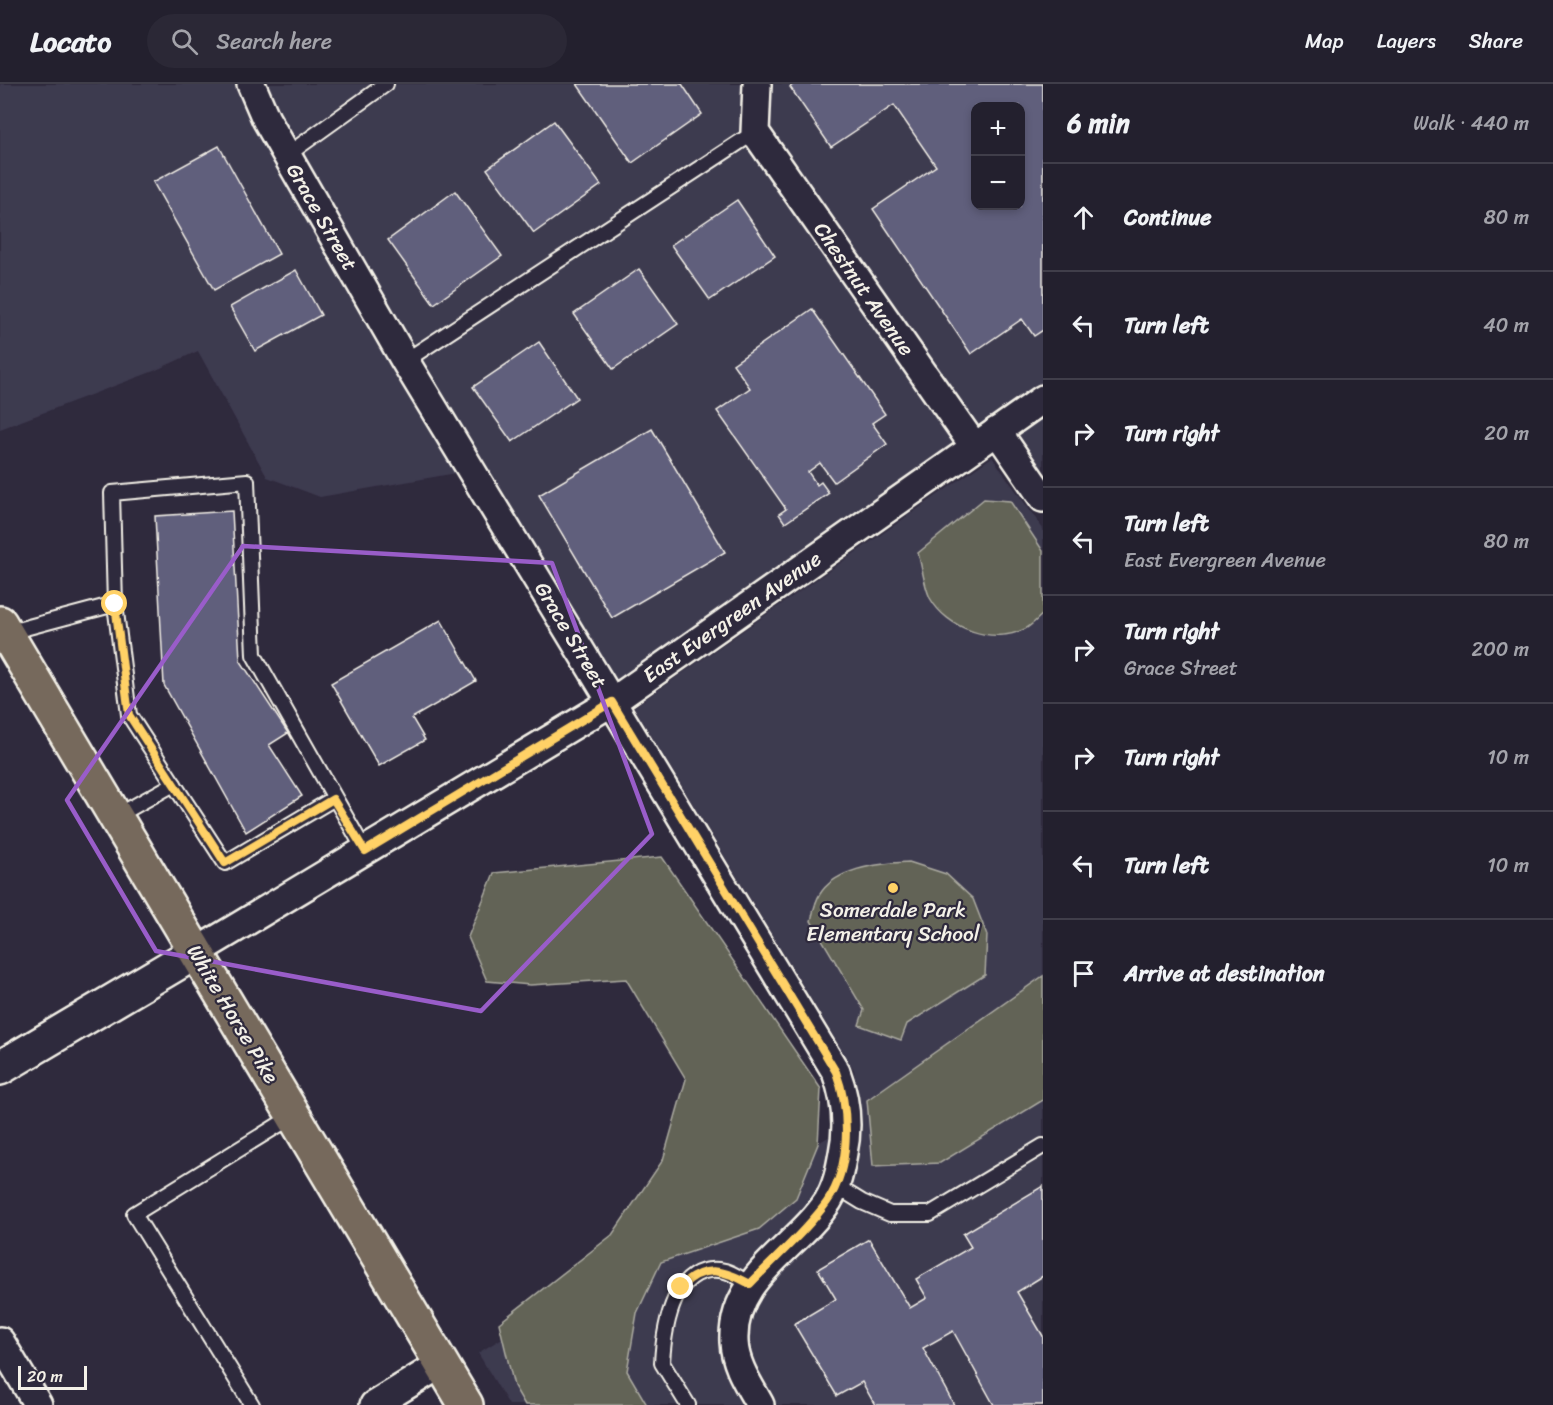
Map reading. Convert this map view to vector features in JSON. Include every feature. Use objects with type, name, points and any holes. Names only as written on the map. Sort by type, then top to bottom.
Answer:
[{"type":"highway","name":"White Horse Pike","points":[[3,628],[466,1405]]},
{"type":"street","name":"Grace Street","points":[[251,84],[266,119],[405,362],[836,1072],[844,1095],[847,1135],[836,1186],[826,1203],[750,1284],[737,1313],[734,1342],[741,1372],[760,1405]]},
{"type":"street","points":[[755,132],[757,84]]},
{"type":"street","name":"Chestnut Avenue","points":[[755,132],[974,446]]},
{"type":"street","name":"East Evergreen Avenue","points":[[196,952],[612,702],[1043,399]]},
{"type":"street","points":[[997,431],[1043,498]]},
{"type":"street","points":[[0,1068],[196,952]]},
{"type":"street","points":[[0,1341],[38,1405]]},
{"type":"street","points":[[374,1405],[441,1364]]},
{"type":"lane","points":[[287,155],[386,84]]},
{"type":"lane","points":[[405,362],[755,132]]},
{"type":"lane","points":[[333,799],[225,863],[129,715],[115,604],[112,493],[247,481],[254,656],[333,799],[365,851]]},
{"type":"lane","points":[[3,628],[115,604]]},
{"type":"lane","points":[[116,817],[174,784]]},
{"type":"lane","points":[[252,1405],[134,1214],[293,1116]]},
{"type":"lane","points":[[836,1186],[862,1202],[891,1214],[930,1214],[1043,1146]]},
{"type":"lane","points":[[688,1405],[662,1363],[663,1349],[677,1293],[689,1278],[710,1270],[726,1271],[750,1284]]},
{"type":"highlighted area","points":[[243,546],[552,563],[652,834],[481,1011],[156,951],[67,800]]},
{"type":"shaded area","points":[[0,84],[1043,84],[1043,507],[992,435],[612,702],[479,469],[320,497],[267,477],[198,351],[154,371],[0,429]]},
{"type":"shaded area","name":"Somerdale Park Elementary School","points":[[992,457],[1043,529],[1043,1405],[509,1405],[478,1353],[859,1118],[854,1070],[634,707]]},
{"type":"shaded area","points":[[984,499],[1010,501],[1043,551],[1043,614],[1027,628],[1012,634],[985,634],[972,631],[948,618],[930,598],[918,553]]},
{"type":"shaded area","points":[[662,857],[821,1089],[818,1144],[796,1198],[759,1229],[661,1262],[637,1313],[627,1371],[647,1405],[525,1405],[514,1386],[499,1323],[612,1235],[663,1160],[686,1079],[626,979],[530,985],[487,981],[468,937],[494,873]]},
{"type":"shaded area","points":[[909,862],[946,874],[973,899],[987,935],[985,975],[907,1024],[901,1040],[859,1025],[864,1010],[811,921],[818,897],[827,885],[837,878],[873,866]]},
{"type":"shaded area","points":[[1043,976],[1043,1100],[940,1163],[873,1166],[867,1100]]},
{"type":"building","points":[[577,84],[682,84],[702,114],[632,163]]},
{"type":"building","points":[[794,84],[1043,84],[1043,330],[1034,336],[1022,319],[971,354],[873,209],[936,166],[894,105],[831,147],[790,87]]},
{"type":"building","points":[[554,121],[601,185],[534,233],[487,169]]},
{"type":"building","points":[[219,146],[279,254],[214,290],[153,182]]},
{"type":"building","points":[[455,191],[502,256],[434,304],[388,240]]},
{"type":"building","points":[[737,200],[775,256],[710,300],[671,245]]},
{"type":"building","points":[[639,269],[678,324],[613,369],[574,314]]},
{"type":"building","points":[[296,270],[321,315],[255,351],[230,307]]},
{"type":"building","points":[[812,309],[885,414],[872,423],[887,444],[834,482],[820,463],[808,472],[817,485],[821,482],[829,493],[785,523],[779,514],[786,509],[717,411],[750,388],[733,364]]},
{"type":"building","points":[[539,342],[577,398],[512,442],[473,387]]},
{"type":"building","points":[[652,429],[725,552],[612,618],[539,495]]},
{"type":"building","points":[[232,511],[240,660],[288,733],[269,745],[302,796],[246,832],[164,685],[155,516]]},
{"type":"building","points":[[441,620],[476,681],[412,718],[425,740],[379,766],[331,683]]},
{"type":"building","points":[[1043,1186],[1043,1276],[1017,1292],[1043,1336],[1043,1405],[994,1405],[953,1331],[923,1348],[954,1405],[875,1405],[862,1382],[837,1396],[794,1324],[836,1299],[818,1269],[869,1239],[910,1308],[927,1298],[916,1279],[971,1247],[963,1234]]},
{"type":"place","name":"Somerdale Park Elementary School","points":[[893,888]]},
{"type":"route","points":[[115,604],[129,715],[225,863],[333,799],[365,851],[612,702],[836,1072],[844,1095],[847,1135],[836,1186],[826,1203],[750,1284],[726,1271],[710,1270],[689,1278],[681,1287]]}]
